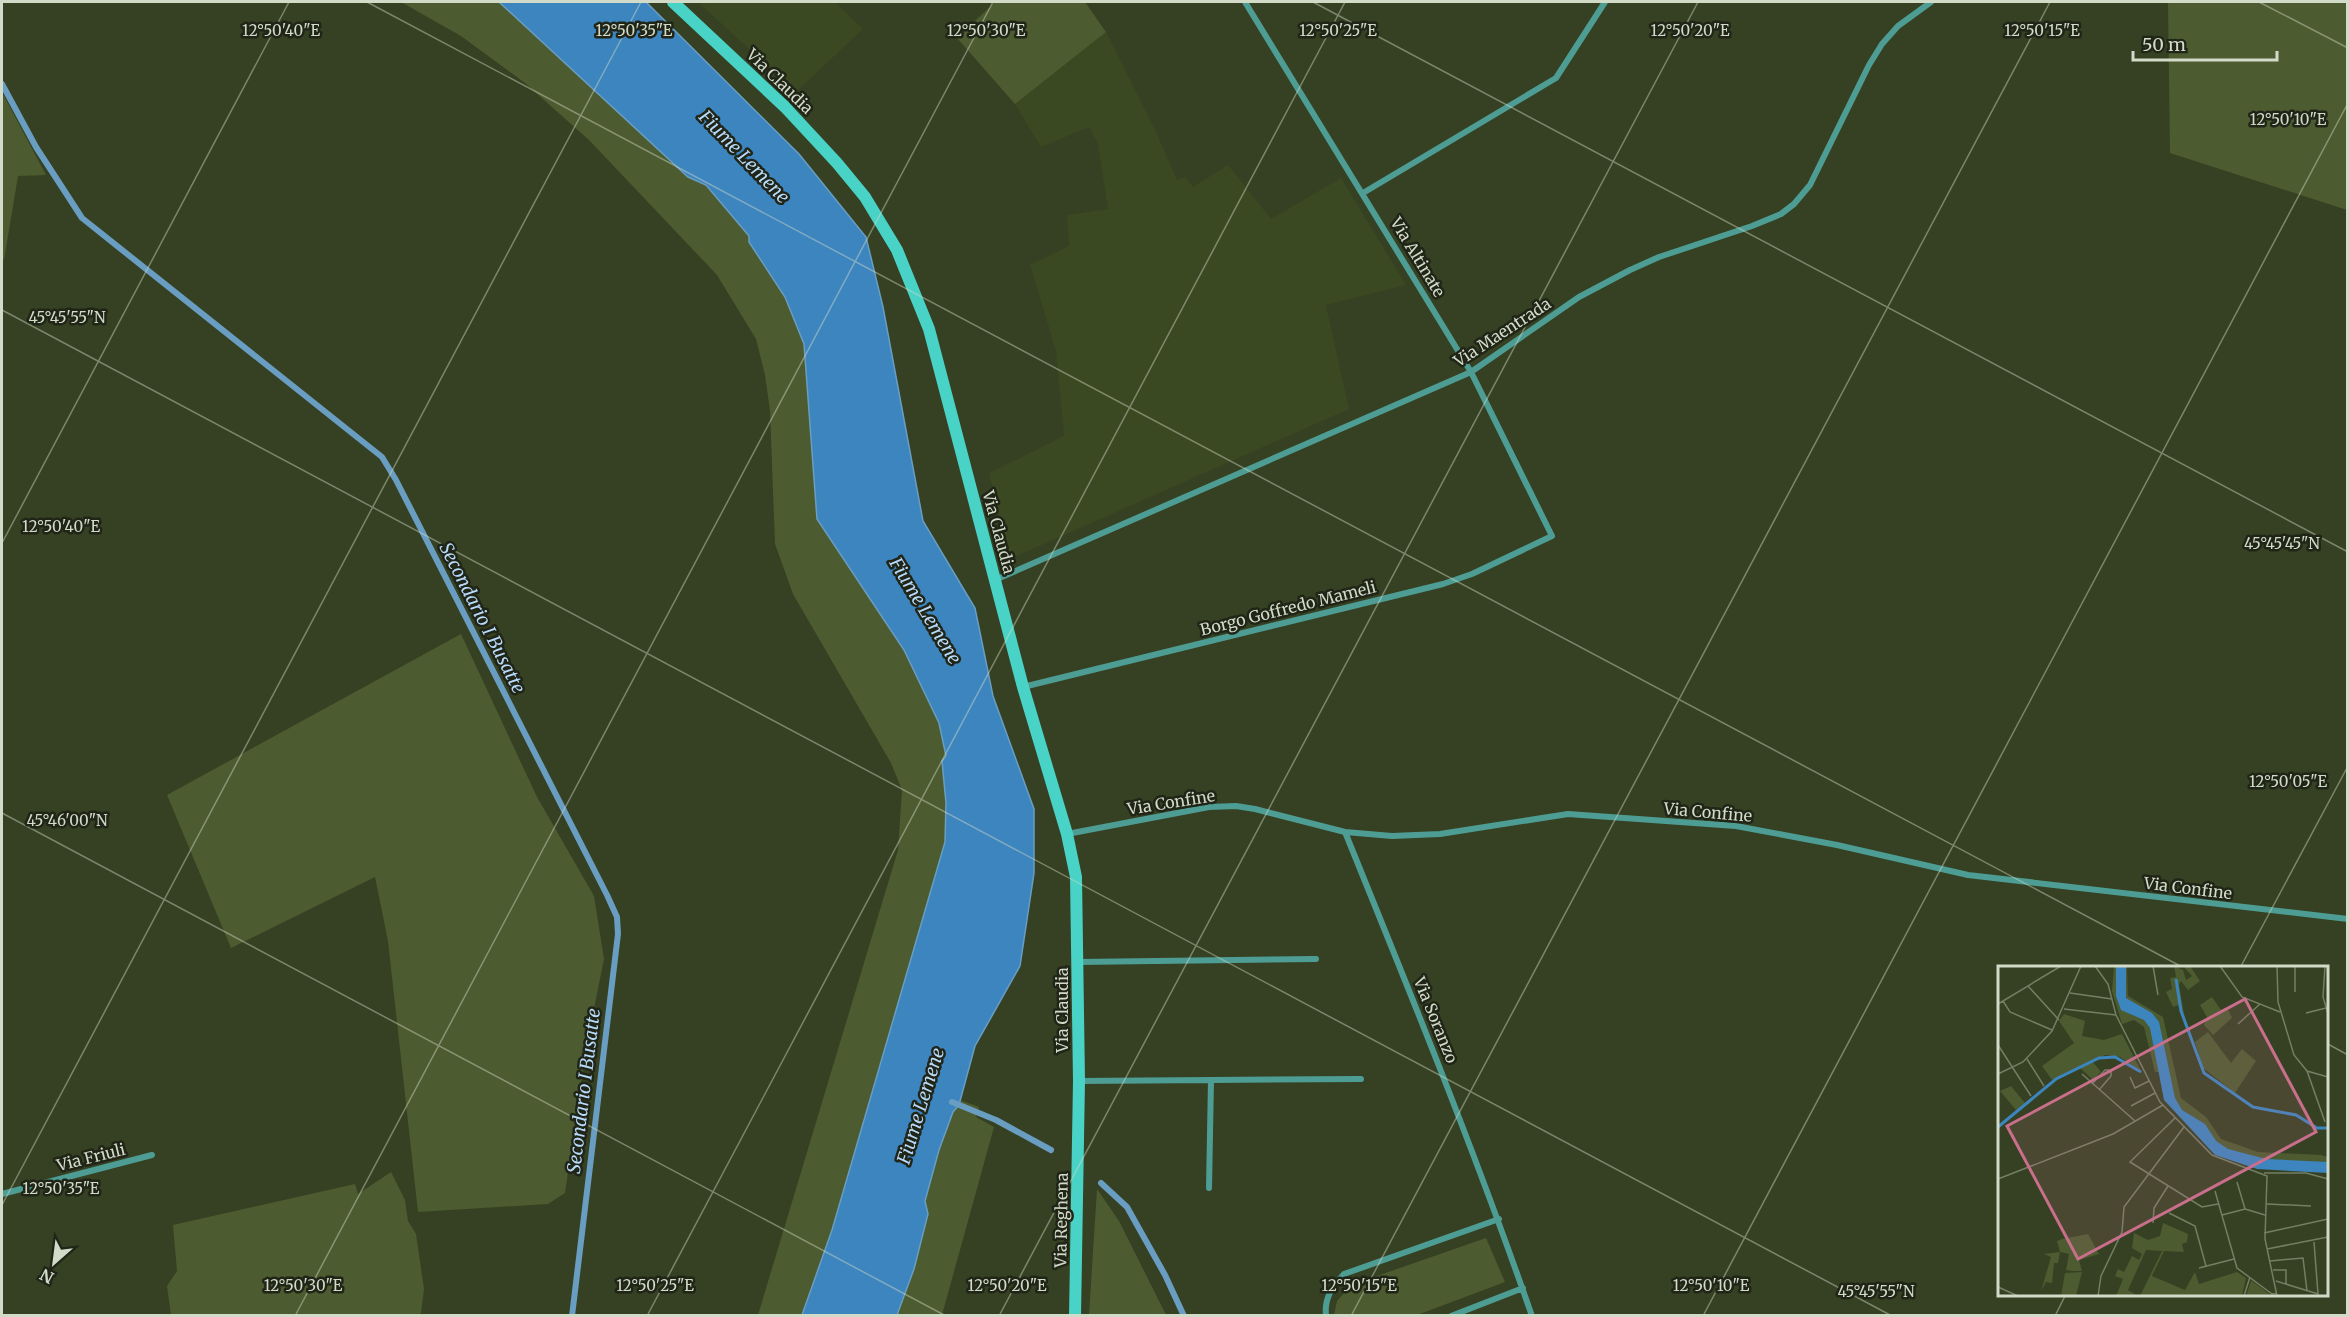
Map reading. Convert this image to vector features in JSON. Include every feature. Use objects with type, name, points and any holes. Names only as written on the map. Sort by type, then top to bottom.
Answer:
[{"type":"street","name":"Via Claudia","points":[[673,2],[800,123],[837,163],[881,220],[914,288],[929,329],[1023,687],[1067,834],[1076,877],[1078,1160]]},
{"type":"street","name":"Via Altinate","points":[[1245,2],[1471,372],[1552,536]]},
{"type":"street","points":[[1363,193],[1557,78],[1605,2]]},
{"type":"street","name":"Via Maentrada","points":[[994,580],[1471,372],[1579,297],[1630,270],[1781,214],[1794,204],[1810,185],[1869,65],[1882,44],[1898,26],[1931,2]]},
{"type":"street","name":"Borgo Goffredo Mameli","points":[[1023,687],[1443,584],[1472,574],[1552,536]]},
{"type":"street","name":"Via Confine","points":[[1067,834],[1209,807],[1236,806],[1255,809],[1345,832],[1392,836],[1440,834],[1568,814],[1736,826],[1837,845],[1968,875],[2348,919]]},
{"type":"street","name":"Via Soranzo","points":[[1345,832],[1451,1093],[1499,1219],[1532,1316]]},
{"type":"street","points":[[1078,962],[1316,959]]},
{"type":"street","points":[[1079,1081],[1361,1079]]},
{"type":"street","points":[[1209,1188],[1211,1080]]},
{"type":"street","name":"Via Friuli","points":[[2,1194],[152,1155]]},
{"type":"street","name":"Via Reghena","points":[[1075,1316],[1078,1160]]},
{"type":"street","points":[[1326,1316],[1325,1304],[1332,1286],[1344,1274],[1499,1219]]},
{"type":"street","points":[[1451,1316],[1523,1288]]},
{"type":"shaded area","points":[[401,2],[570,2],[740,141],[895,543],[976,658],[938,1092],[979,1107],[976,1117],[994,1127],[942,1315],[758,1315],[898,850],[902,790],[891,763],[793,594],[775,544],[770,411],[765,375],[756,339],[717,275],[589,140],[525,83],[461,36]]},
{"type":"shaded area","points":[[698,2],[835,2],[863,29],[796,92]]},
{"type":"shaded area","points":[[995,2],[1085,2],[1106,32],[1015,104],[957,38]]},
{"type":"shaded area","points":[[2168,2],[2347,2],[2347,210],[2170,153]]},
{"type":"shaded area","points":[[1106,32],[1154,127],[1177,180],[1186,177],[1193,187],[1228,165],[1271,219],[1341,178],[1406,285],[1326,305],[1349,409],[1010,559],[989,473],[1064,436],[1056,351],[1030,265],[1069,246],[1067,215],[1108,209],[1098,144],[1089,127],[1041,147],[1015,104]]},
{"type":"shaded area","points":[[2,92],[46,175],[18,176],[4,260],[2,259]]},
{"type":"shaded area","points":[[461,634],[537,797],[594,896],[604,959],[586,1048],[565,1193],[548,1204],[418,1212],[388,941],[375,877],[231,948],[167,795]]},
{"type":"shaded area","points":[[391,1172],[405,1200],[408,1221],[416,1234],[424,1289],[419,1315],[171,1315],[167,1286],[177,1271],[173,1225],[355,1184],[358,1194]]},
{"type":"shaded area","points":[[1097,1189],[1119,1221],[1166,1315],[1089,1315]]},
{"type":"shaded area","points":[[1486,1238],[1505,1282],[1417,1315],[1334,1315],[1337,1301],[1351,1285]]},
{"type":"water","name":"Fiume Lemene","points":[[499,2],[646,2],[799,154],[866,237],[883,307],[923,521],[975,608],[993,696],[1034,809],[1034,873],[1020,966],[975,1046],[959,1105],[953,1112],[939,1150],[925,1201],[928,1214],[914,1269],[897,1315],[802,1315],[832,1230],[945,842],[946,803],[942,761],[946,756],[939,723],[904,650],[817,519],[804,344],[785,297],[749,242],[749,236],[706,185],[688,177]]},
{"type":"waterway","name":"Secondario I Busatte","points":[[2,84],[36,147],[82,218],[382,457],[396,480],[607,895],[617,917],[618,934],[572,1316]]},
{"type":"waterway","points":[[952,1102],[996,1120],[1051,1150]]},
{"type":"waterway","points":[[1101,1183],[1127,1207],[1165,1275],[1184,1316]]}]
